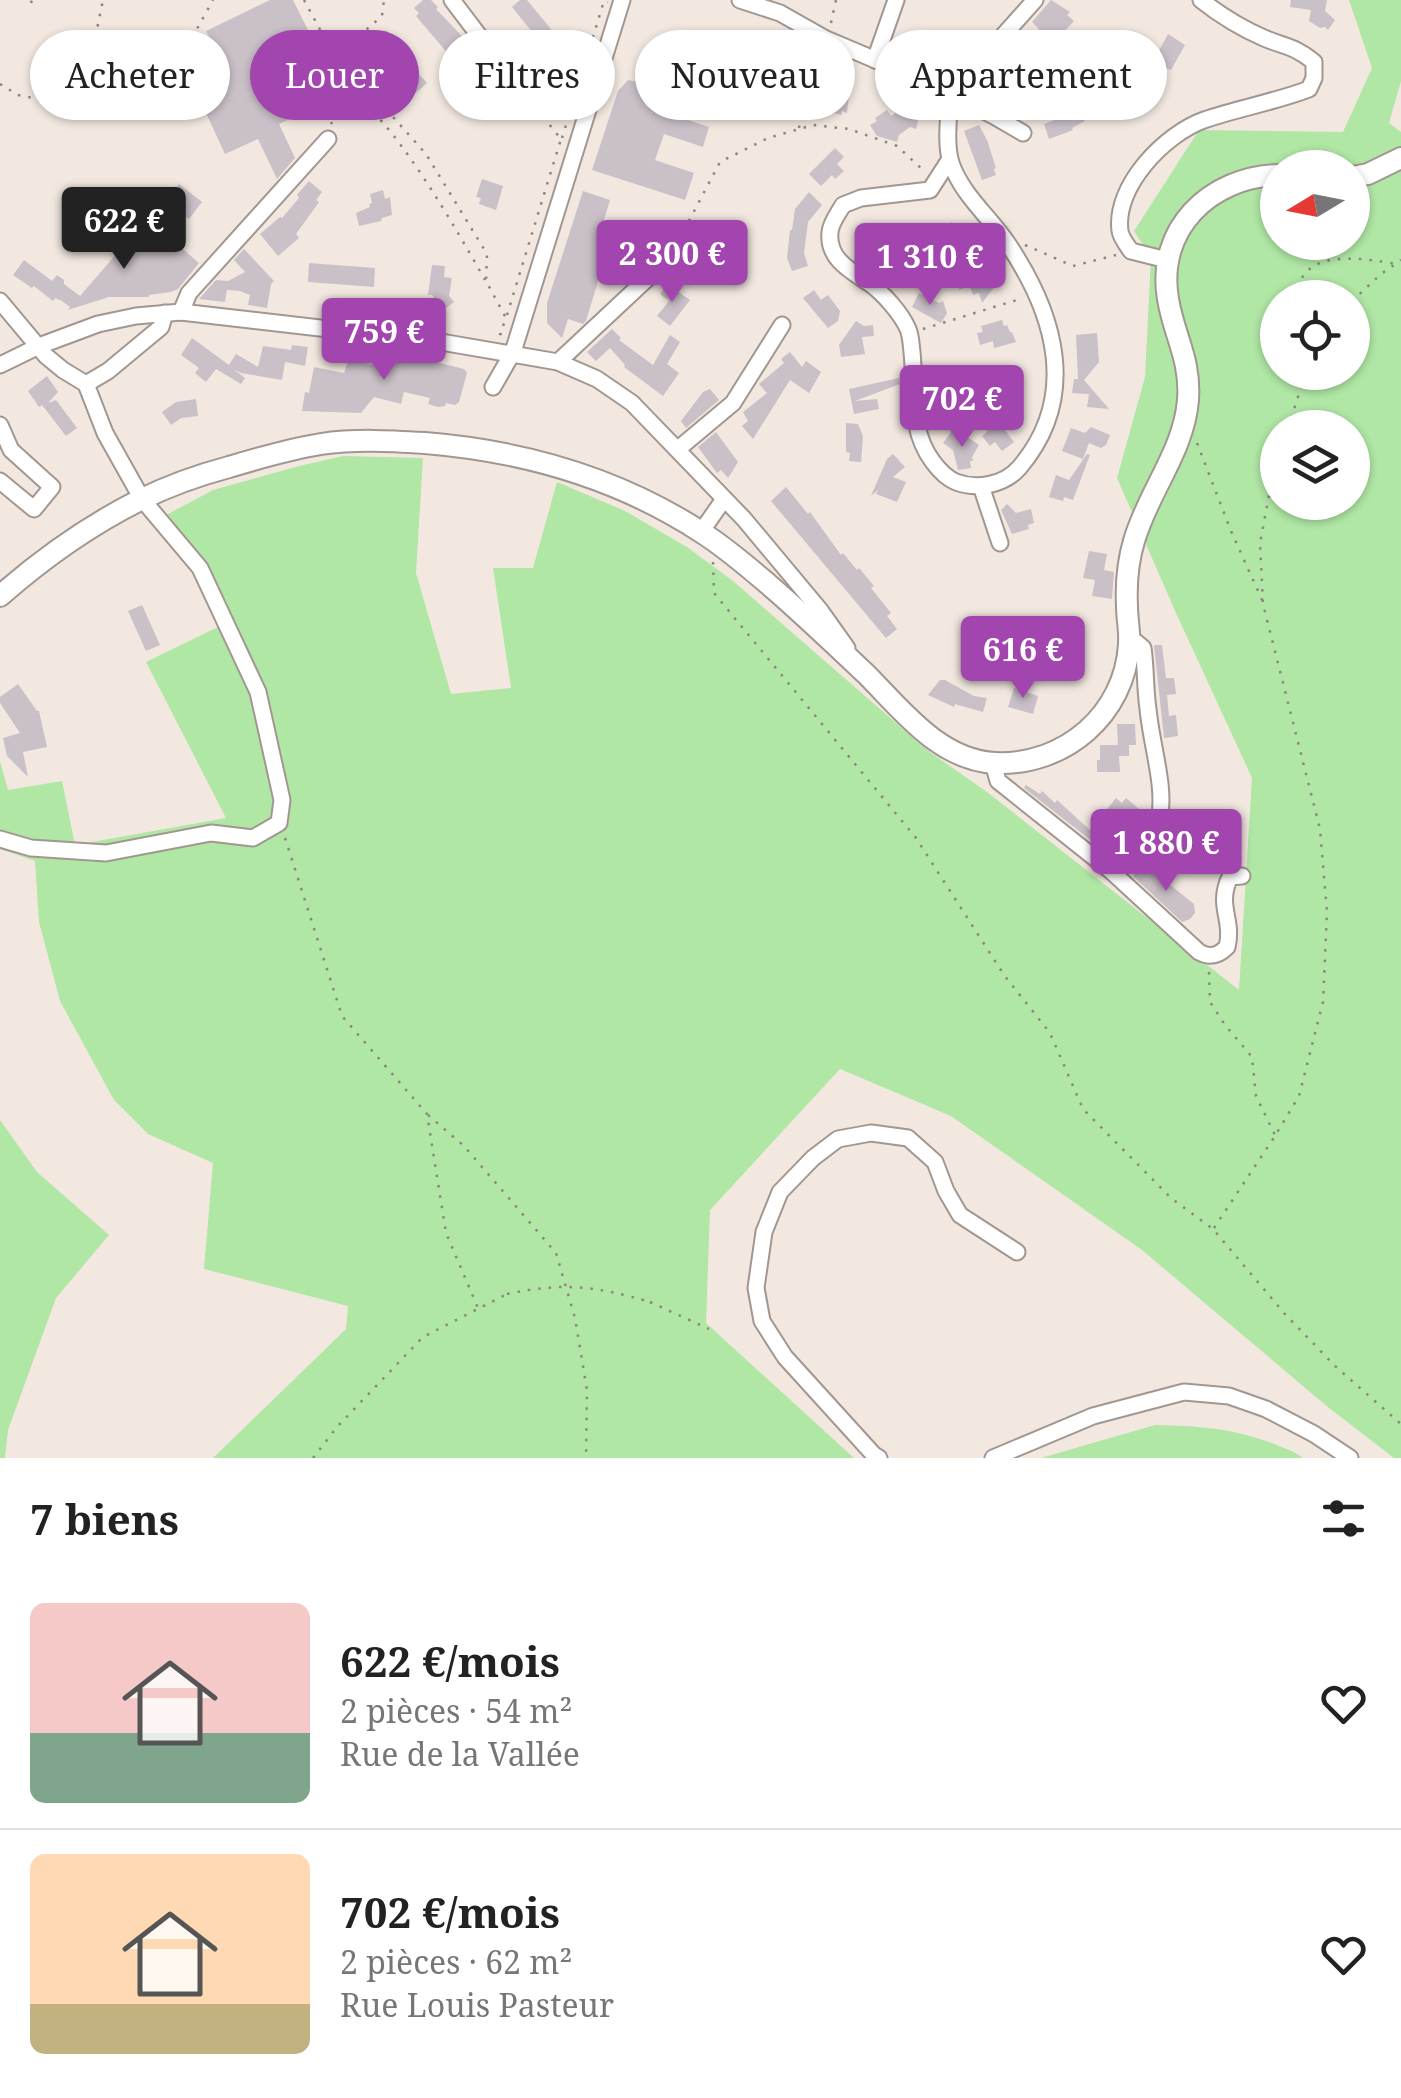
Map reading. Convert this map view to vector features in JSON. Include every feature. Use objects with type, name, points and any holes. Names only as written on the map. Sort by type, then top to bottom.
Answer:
[{"type":"main road","points":[[1370,172],[1401,158]]},
{"type":"main road","points":[[0,596],[71,541],[142,498],[213,471],[322,444],[400,442],[495,451],[573,470],[640,499],[707,536],[770,586],[923,732],[960,754],[992,763],[1043,757],[1081,736],[1098,720],[1119,689],[1124,674],[1133,544],[1186,415],[1188,372],[1168,301],[1168,260],[1185,222],[1205,199],[1232,183],[1260,176]]},
{"type":"street","points":[[452,0],[475,30]]},
{"type":"street","points":[[740,0],[811,30]]},
{"type":"street","points":[[886,30],[896,0]]},
{"type":"street","points":[[1008,30],[1035,0]]},
{"type":"street","points":[[1168,260],[1132,251],[1120,235],[1121,210],[1128,189],[1172,136],[1204,120],[1309,90],[1314,78],[1314,62],[1298,48],[1246,30],[1201,0]]},
{"type":"street","points":[[493,387],[515,345],[612,2]]},
{"type":"street","points":[[855,51],[875,60]]},
{"type":"street","points":[[950,120],[950,159],[966,192],[1001,234],[1027,275],[1052,336],[1056,362],[1048,416],[1027,458],[1004,480],[981,486],[956,482],[945,475],[925,450],[914,409],[910,332],[892,306],[840,262],[829,236],[842,205],[861,198],[930,190],[950,159]]},
{"type":"street","points":[[1001,120],[1022,133]]},
{"type":"street","points":[[86,384],[161,327],[328,139]]},
{"type":"street","points":[[558,362],[650,276]]},
{"type":"street","points":[[0,301],[63,370],[86,384],[105,433],[142,498],[200,568],[258,692],[282,800],[279,823],[253,838],[211,834],[106,854],[30,848],[0,839]]},
{"type":"street","points":[[0,366],[39,346],[98,324],[173,312],[515,345],[597,379],[632,402],[744,519],[820,610],[866,675]]},
{"type":"street","points":[[678,449],[733,404],[782,326]]},
{"type":"street","points":[[0,426],[11,450],[52,487],[34,508],[0,481]]},
{"type":"street","points":[[0,464],[11,450]]},
{"type":"street","points":[[981,486],[1000,543]]},
{"type":"street","points":[[707,536],[724,499]]},
{"type":"street","points":[[1111,871],[1129,863],[1159,828],[1162,801],[1143,648],[1129,642]]},
{"type":"street","points":[[992,763],[998,781],[1111,871],[1206,956],[1227,948],[1225,888],[1230,877],[1242,876]]},
{"type":"street","points":[[880,1458],[785,1357],[762,1321],[756,1288],[764,1232],[780,1192],[812,1158],[838,1140],[871,1133],[908,1138],[936,1162],[946,1192],[960,1215],[1017,1252]]},
{"type":"street","points":[[992,1458],[1093,1416],[1184,1392],[1229,1396],[1266,1410],[1350,1458]]},
{"type":"path","points":[[0,84],[18,96],[55,102],[60,99],[84,64],[103,0]]},
{"type":"path","points":[[196,30],[212,0]]},
{"type":"path","points":[[304,0],[320,30]]},
{"type":"path","points":[[366,30],[382,16],[384,0]]},
{"type":"path","points":[[828,30],[836,0]]},
{"type":"path","points":[[515,345],[500,334],[562,140],[612,2]]},
{"type":"path","points":[[328,139],[327,130],[333,120]]},
{"type":"path","points":[[379,120],[422,175],[506,318]]},
{"type":"path","points":[[396,120],[426,154],[488,254],[486,282]]},
{"type":"path","points":[[546,120],[562,140]]},
{"type":"path","points":[[799,129],[800,120]]},
{"type":"path","points":[[650,276],[670,255],[720,162],[768,138],[813,125],[849,129],[897,146],[936,181]]},
{"type":"path","points":[[1001,234],[1073,266],[1132,251]]},
{"type":"path","points":[[1299,280],[1307,268],[1333,259],[1399,262]]},
{"type":"path","points":[[1370,284],[1399,262]]},
{"type":"path","points":[[910,332],[1036,294]]},
{"type":"path","points":[[1186,415],[1263,604],[1320,828],[1327,912],[1323,1002],[1299,1096],[1213,1229]]},
{"type":"path","points":[[1263,604],[1260,542],[1264,520]]},
{"type":"path","points":[[707,536],[714,593],[916,838],[1004,974],[1050,1033],[1083,1109],[1171,1198],[1213,1229],[1322,1353],[1401,1424]]},
{"type":"path","points":[[279,823],[342,1016],[418,1105],[464,1146],[556,1253],[576,1318],[588,1390],[586,1458]]},
{"type":"path","points":[[1206,956],[1210,1002],[1252,1057],[1256,1096],[1276,1136]]},
{"type":"path","points":[[427,1114],[446,1233],[478,1308]]},
{"type":"path","points":[[313,1458],[423,1338],[507,1294],[574,1286],[612,1291],[650,1302],[710,1329]]},
{"type":"green space","points":[[1349,0],[1401,0],[1401,81],[1389,123],[1401,132],[1401,1458],[1394,1458],[1329,1408],[1142,1250],[951,1116],[840,1069],[710,1210],[706,1323],[854,1458],[213,1458],[346,1329],[348,1306],[204,1269],[213,1163],[148,1134],[114,1100],[60,1001],[39,922],[35,861],[0,849],[0,761],[8,790],[62,781],[75,845],[226,818],[146,662],[222,625],[186,561],[155,521],[213,490],[299,466],[343,456],[423,458],[416,573],[451,694],[511,688],[493,568],[533,568],[557,482],[625,511],[687,547],[733,581],[927,750],[987,792],[1239,990],[1252,778],[1117,478],[1145,377],[1151,257],[1134,231],[1199,130],[1343,132],[1372,68]]},
{"type":"green space","points":[[0,1120],[37,1172],[109,1235],[56,1298],[8,1430],[5,1458],[0,1458]]},
{"type":"green space","points":[[1155,1425],[1244,1434],[1303,1458],[1041,1458]]},
{"type":"building","points":[[270,0],[293,0],[308,30],[250,30],[250,120],[287,120],[279,124],[295,158],[277,179],[258,139],[225,154],[209,120],[230,120],[230,30],[208,30]]},
{"type":"building","points":[[423,0],[431,0],[456,30],[439,30],[439,43],[416,16],[419,13],[414,8]]},
{"type":"building","points":[[527,0],[551,29],[531,30],[512,7]]},
{"type":"building","points":[[1051,0],[1070,12],[1067,15],[1074,21],[1066,30],[1038,30],[1032,22]]},
{"type":"building","points":[[1291,0],[1327,0],[1325,11],[1335,20],[1328,30],[1320,28],[1309,21],[1311,10],[1290,7]]},
{"type":"building","points":[[1167,36],[1185,45],[1171,70],[1167,68]]},
{"type":"building","points":[[419,74],[427,83],[419,90]]},
{"type":"building","points":[[628,80],[635,81],[635,120],[688,120],[709,127],[703,147],[664,134],[655,160],[694,173],[685,200],[592,170],[608,120],[615,120],[618,91]]},
{"type":"building","points":[[918,120],[916,129],[910,127],[899,135],[897,142],[877,136],[870,125],[877,121]]},
{"type":"building","points":[[1054,120],[1085,121],[1049,139],[1044,124]]},
{"type":"building","points":[[979,125],[996,168],[996,175],[982,180],[964,131]]},
{"type":"building","points":[[835,148],[844,157],[837,164],[844,171],[835,179],[832,175],[821,186],[809,174]]},
{"type":"building","points":[[482,179],[503,186],[496,210],[479,204],[481,198],[476,197]]},
{"type":"building","points":[[309,181],[322,192],[316,200],[319,202],[296,234],[299,238],[278,256],[260,234],[282,218]]},
{"type":"building","points":[[179,184],[202,202],[189,219],[166,201]]},
{"type":"building","points":[[383,190],[385,199],[390,197],[392,215],[359,226],[356,213],[370,207],[370,194]]},
{"type":"building","points":[[583,191],[610,200],[602,226],[647,241],[646,245],[653,247],[651,256],[639,268],[605,258],[586,321],[583,324],[568,319],[562,338],[547,323],[547,303]]},
{"type":"building","points":[[809,192],[822,205],[808,222],[804,253],[808,266],[792,271],[787,258],[790,230],[795,209]]},
{"type":"building","points":[[951,222],[969,235],[959,260],[949,264],[942,241]]},
{"type":"building","points":[[143,223],[159,236],[162,231],[199,263],[178,289],[149,297],[109,297],[68,310],[70,307],[62,301],[53,301],[13,275],[24,260],[52,281],[57,275],[80,296]]},
{"type":"building","points":[[244,249],[274,281],[267,308],[248,305],[250,295],[240,291],[227,290],[225,302],[199,299],[216,280],[228,281],[245,272],[234,260]]},
{"type":"building","points":[[309,263],[375,268],[374,287],[308,282]]},
{"type":"building","points":[[432,265],[445,266],[444,277],[452,278],[449,296],[454,302],[443,310],[428,295]]},
{"type":"building","points":[[987,271],[995,286],[982,303],[979,293],[973,295],[970,286],[958,290],[968,275]]},
{"type":"building","points":[[667,284],[690,300],[670,326],[657,316],[669,301],[660,294]]},
{"type":"building","points":[[814,290],[821,300],[828,295],[840,311],[838,321],[828,328],[803,298]]},
{"type":"building","points":[[919,293],[939,303],[943,301],[947,313],[941,323],[912,307]]},
{"type":"building","points":[[1002,320],[1016,342],[994,348],[993,341],[980,345],[977,333],[983,332],[981,326]]},
{"type":"building","points":[[856,321],[864,326],[873,325],[874,336],[862,337],[865,354],[841,357],[839,345]]},
{"type":"building","points":[[612,329],[619,340],[653,365],[670,335],[680,342],[667,364],[679,373],[663,396],[624,367],[610,348],[596,361],[587,352]]},
{"type":"building","points":[[1097,333],[1099,362],[1084,380],[1109,409],[1087,407],[1089,394],[1072,393],[1074,379],[1078,379],[1076,335]]},
{"type":"building","points":[[192,338],[229,365],[236,354],[258,367],[263,346],[291,350],[292,345],[308,347],[305,366],[285,362],[282,380],[233,369],[245,378],[241,384],[216,369],[206,382],[195,373],[199,368],[181,355]]},
{"type":"building","points":[[379,348],[464,369],[467,373],[459,402],[438,407],[428,404],[430,398],[404,392],[401,404],[374,397],[361,413],[302,411],[314,367],[344,373],[349,358],[372,365]]},
{"type":"building","points":[[790,352],[802,367],[806,361],[821,372],[809,393],[790,380],[753,439],[742,426],[748,421],[743,412],[767,393],[759,384],[784,363],[781,359]]},
{"type":"building","points":[[47,376],[58,392],[48,403],[56,400],[77,428],[66,436],[28,391]]},
{"type":"building","points":[[899,378],[900,384],[855,401],[877,399],[879,409],[854,414],[849,389]]},
{"type":"building","points":[[710,389],[719,400],[686,428],[681,421],[703,392]]},
{"type":"building","points":[[196,399],[198,416],[181,418],[171,425],[162,412],[176,402]]},
{"type":"building","points":[[991,415],[1008,420],[1005,430],[1014,442],[1002,451],[995,442],[990,446],[982,436],[987,432]]},
{"type":"building","points":[[846,423],[858,424],[863,436],[861,462],[849,461]]},
{"type":"building","points":[[1091,427],[1110,435],[1106,445],[1101,448],[1089,443],[1083,459],[1062,451],[1071,428],[1085,433]]},
{"type":"building","points":[[952,431],[979,445],[970,461],[971,468],[958,470],[953,450],[943,443]]},
{"type":"building","points":[[716,432],[738,462],[728,478],[721,470],[717,473],[698,447]]},
{"type":"building","points":[[893,454],[905,467],[893,477],[906,482],[897,502],[876,494],[878,490],[871,496]]},
{"type":"building","points":[[1090,455],[1073,500],[1049,497],[1056,475],[1069,480]]},
{"type":"building","points":[[786,487],[841,555],[874,586],[871,588],[891,613],[887,616],[897,629],[886,638],[771,501]]},
{"type":"building","points":[[1007,504],[1016,513],[1031,509],[1034,523],[1028,525],[1029,529],[1012,534],[1001,510]]},
{"type":"building","points":[[1089,551],[1107,554],[1104,570],[1114,572],[1112,599],[1092,596],[1095,580],[1083,578]]},
{"type":"building","points":[[142,605],[160,645],[146,651],[128,611]]},
{"type":"building","points":[[1154,645],[1162,645],[1166,678],[1174,678],[1176,694],[1167,695],[1169,716],[1176,715],[1178,736],[1164,738]]},
{"type":"building","points":[[940,680],[987,698],[983,712],[955,704],[954,707],[928,695]]},
{"type":"building","points":[[18,684],[39,711],[47,747],[23,752],[28,777],[7,756],[3,738],[20,733],[0,703],[0,697]]},
{"type":"building","points":[[1014,688],[1038,696],[1033,714],[1008,707]]},
{"type":"building","points":[[1117,724],[1135,724],[1136,745],[1129,745],[1129,756],[1119,756],[1120,772],[1097,772],[1100,745],[1118,745]]},
{"type":"building","points":[[1026,785],[1040,794],[1042,791],[1055,803],[1057,800],[1090,830],[1116,798],[1122,803],[1126,798],[1139,809],[1126,826],[1115,817],[1097,840],[1102,849],[1024,788]]},
{"type":"building","points":[[1206,813],[1235,818],[1232,858],[1203,853]]},
{"type":"building","points":[[1144,864],[1194,904],[1195,913],[1190,919],[1182,922],[1133,876]]}]
